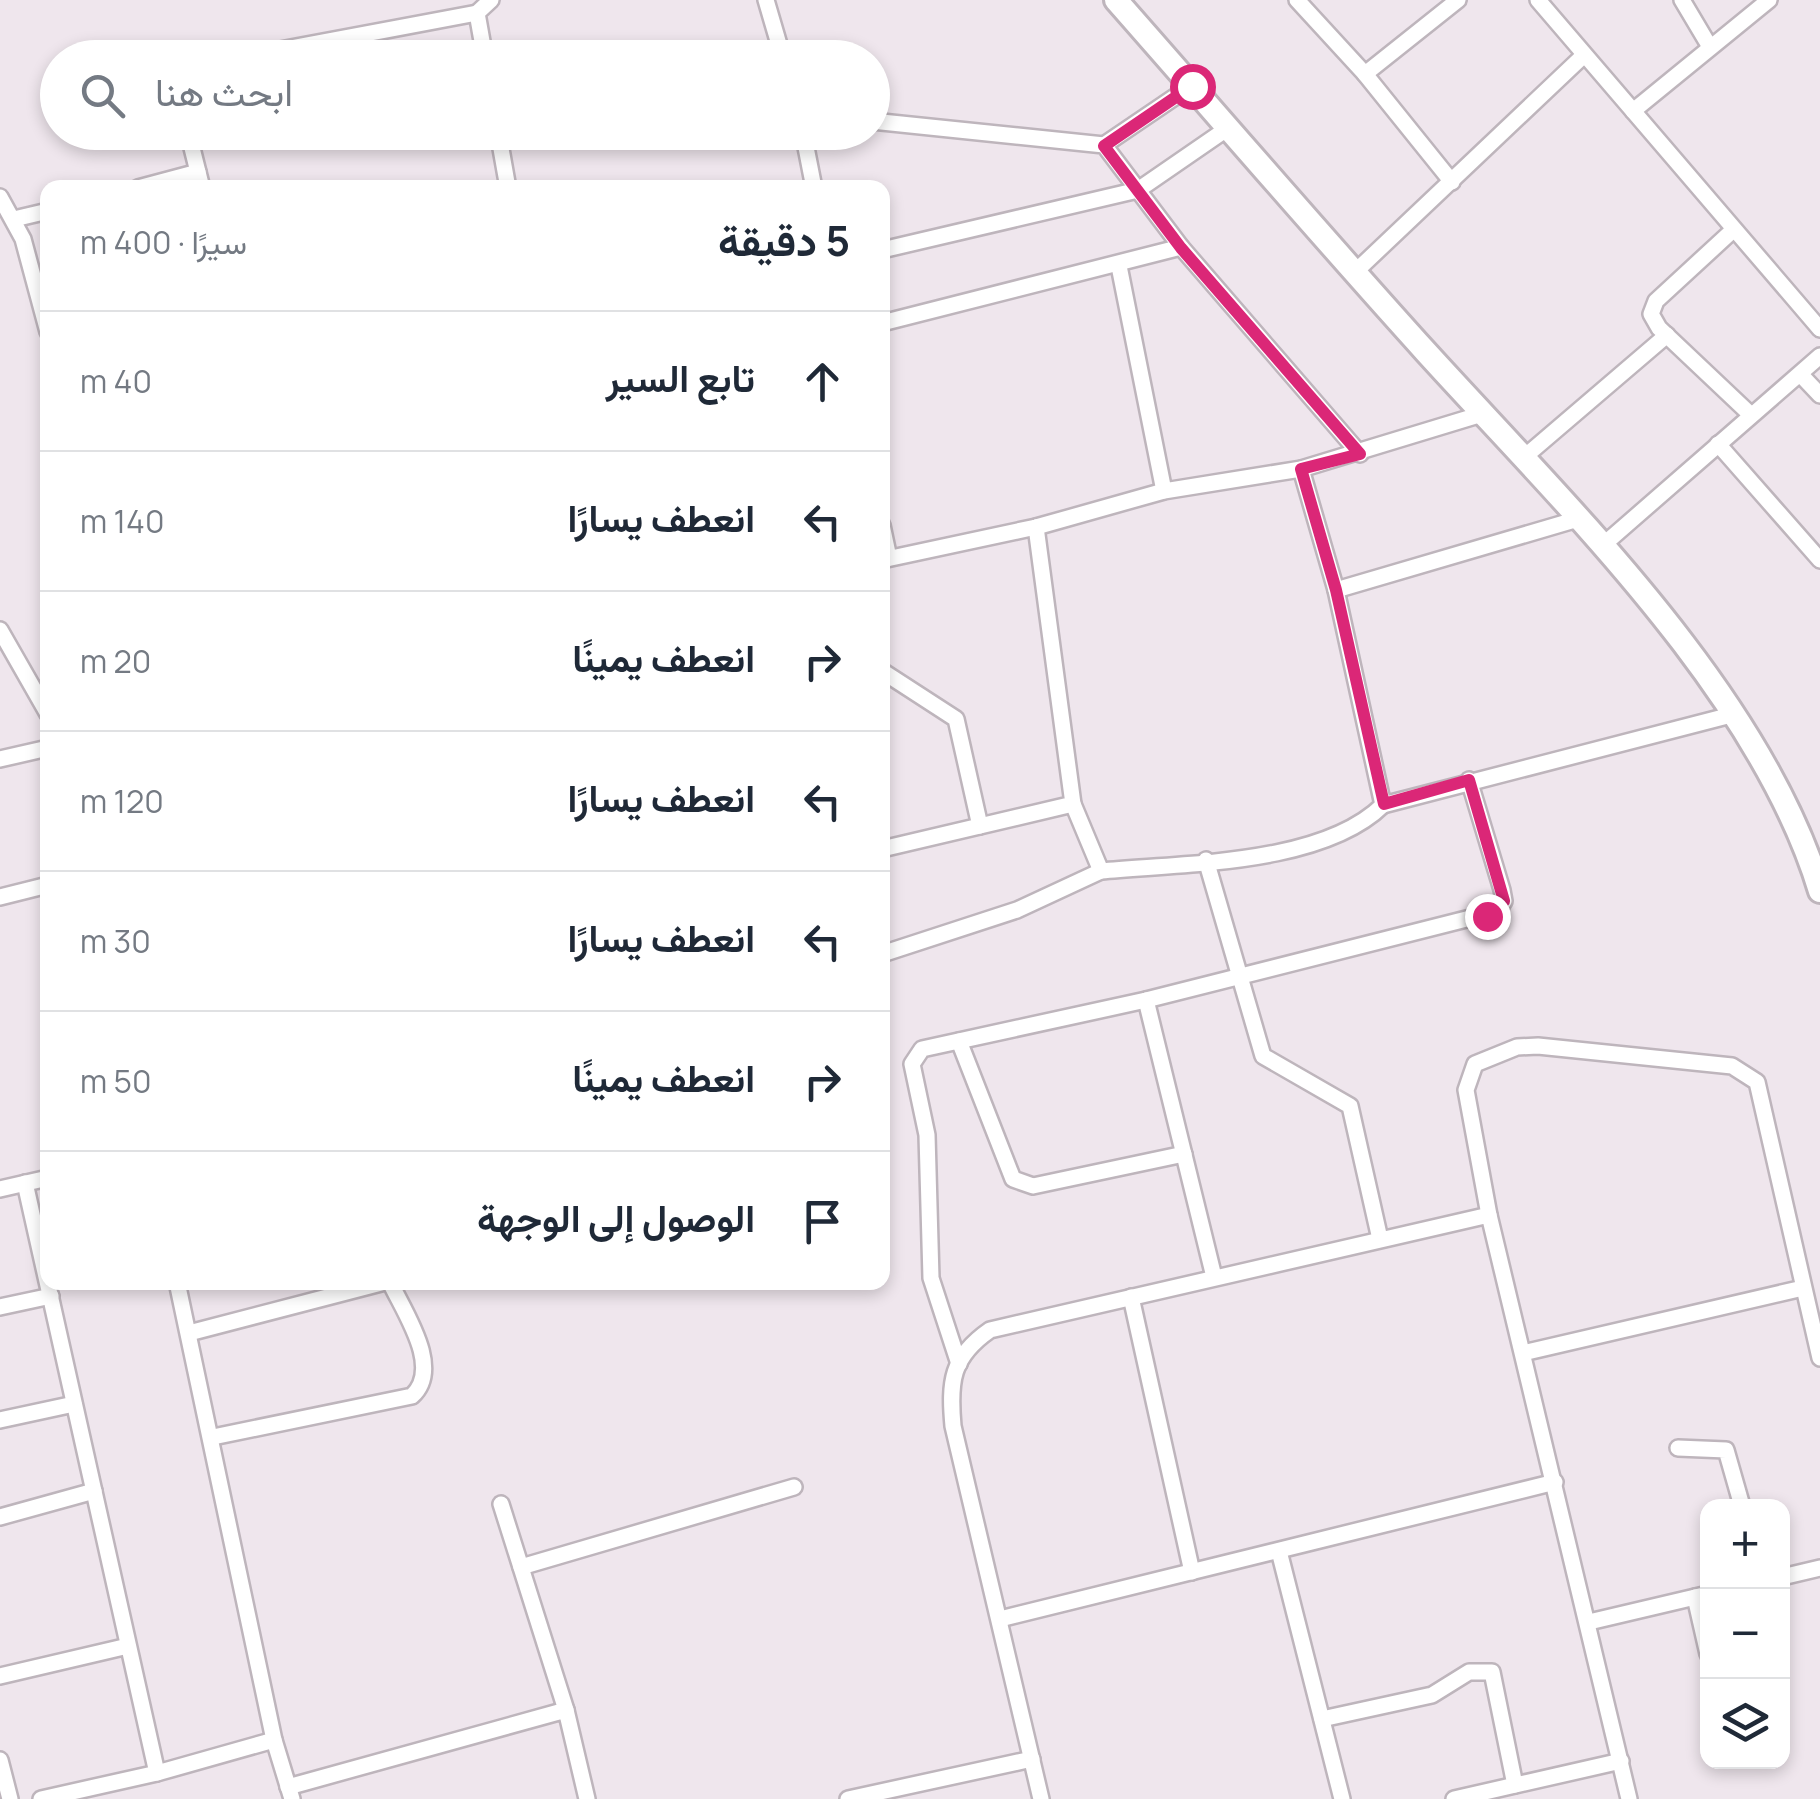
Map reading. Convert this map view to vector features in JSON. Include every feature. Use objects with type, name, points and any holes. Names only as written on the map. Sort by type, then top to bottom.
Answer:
[{"type":"street","points":[[334,40],[477,13],[492,0]]},
{"type":"street","points":[[766,0],[778,40]]},
{"type":"street","points":[[1116,0],[1354,273],[1602,546],[1736,714],[1800,832],[1816,866],[1820,891]]},
{"type":"street","points":[[1297,0],[1365,74],[1452,182]]},
{"type":"street","points":[[1365,74],[1458,0]]},
{"type":"street","points":[[1538,0],[1732,231],[1820,329]]},
{"type":"street","points":[[1682,0],[1710,47]]},
{"type":"street","points":[[1634,111],[1770,0]]},
{"type":"street","points":[[477,13],[482,40]]},
{"type":"street","points":[[1354,273],[1583,56]]},
{"type":"street","points":[[890,123],[1104,146],[1192,86]]},
{"type":"street","points":[[890,248],[1138,190],[1228,128]]},
{"type":"street","points":[[1104,146],[1181,248],[1360,454]]},
{"type":"street","points":[[192,150],[200,180]]},
{"type":"street","points":[[501,150],[507,180]]},
{"type":"street","points":[[807,150],[812,180]]},
{"type":"street","points":[[0,197],[14,219],[40,305]]},
{"type":"street","points":[[14,219],[40,212]]},
{"type":"street","points":[[1732,231],[1656,301],[1652,314],[1667,335],[1751,414]]},
{"type":"street","points":[[890,321],[1181,248]]},
{"type":"street","points":[[1118,266],[1164,491]]},
{"type":"street","points":[[1522,459],[1667,335]]},
{"type":"street","points":[[1602,546],[1820,356]]},
{"type":"street","points":[[1801,376],[1820,396]]},
{"type":"street","points":[[890,558],[1036,527],[1164,491],[1301,469],[1482,414]]},
{"type":"street","points":[[1718,444],[1820,560]]},
{"type":"street","points":[[1301,469],[1336,590],[1384,804]]},
{"type":"street","points":[[1336,590],[1578,519]]},
{"type":"street","points":[[1036,527],[1073,804],[1101,871]]},
{"type":"street","points":[[0,630],[40,700]]},
{"type":"street","points":[[890,675],[956,719],[980,826]]},
{"type":"street","points":[[890,951],[1018,910],[1101,871],[1312,844],[1349,830],[1384,804],[1736,714]]},
{"type":"street","points":[[0,759],[40,750]]},
{"type":"street","points":[[959,1364],[931,1278],[926,1136],[912,1064],[922,1049],[1146,1000],[1498,911],[1504,901],[1502,890],[1469,780]]},
{"type":"street","points":[[890,847],[1073,804]]},
{"type":"street","points":[[1206,860],[1267,1061],[1350,1106],[1380,1239]]},
{"type":"street","points":[[0,897],[40,888]]},
{"type":"street","points":[[1146,1000],[1214,1277]]},
{"type":"street","points":[[959,1041],[1013,1179],[1020,1184],[1033,1186],[1184,1154]]},
{"type":"street","points":[[1629,1799],[1489,1215],[1466,1090],[1475,1064],[1494,1054],[1538,1046],[1732,1066],[1757,1082],[1820,1358]]},
{"type":"street","points":[[0,1189],[40,1180]]},
{"type":"street","points":[[26,1183],[40,1249]]},
{"type":"street","points":[[1041,1799],[953,1426],[952,1375],[973,1342],[990,1330],[1489,1215]]},
{"type":"street","points":[[1523,1353],[1804,1288]]},
{"type":"street","points":[[49,1290],[157,1773]]},
{"type":"street","points":[[179,1290],[274,1740],[290,1793],[566,1710]]},
{"type":"street","points":[[189,1333],[357,1290]]},
{"type":"street","points":[[213,1437],[390,1402],[420,1389],[422,1352],[392,1290]]},
{"type":"street","points":[[0,1307],[50,1296]]},
{"type":"street","points":[[1130,1297],[1192,1572]]},
{"type":"street","points":[[0,1420],[74,1404]]},
{"type":"street","points":[[1678,1448],[1726,1450],[1740,1499]]},
{"type":"street","points":[[1000,1619],[1555,1482]]},
{"type":"street","points":[[521,1567],[794,1487]]},
{"type":"street","points":[[0,1517],[94,1491]]},
{"type":"street","points":[[501,1504],[566,1710],[587,1799]]},
{"type":"street","points":[[1279,1551],[1342,1799]]},
{"type":"street","points":[[1790,1575],[1820,1568]]},
{"type":"street","points":[[1589,1622],[1700,1596]]},
{"type":"street","points":[[0,1676],[128,1646]]},
{"type":"street","points":[[1322,1719],[1432,1695],[1469,1672],[1492,1672],[1515,1785]]},
{"type":"street","points":[[41,1799],[157,1773],[274,1740]]},
{"type":"street","points":[[848,1799],[1032,1759]]},
{"type":"street","points":[[0,1760],[10,1799]]},
{"type":"street","points":[[1454,1799],[1621,1762]]},
{"type":"route","points":[[1192,86],[1104,146],[1181,248],[1360,454],[1301,469],[1336,590],[1384,804],[1469,780],[1504,901],[1498,911],[1487,916]]}]
